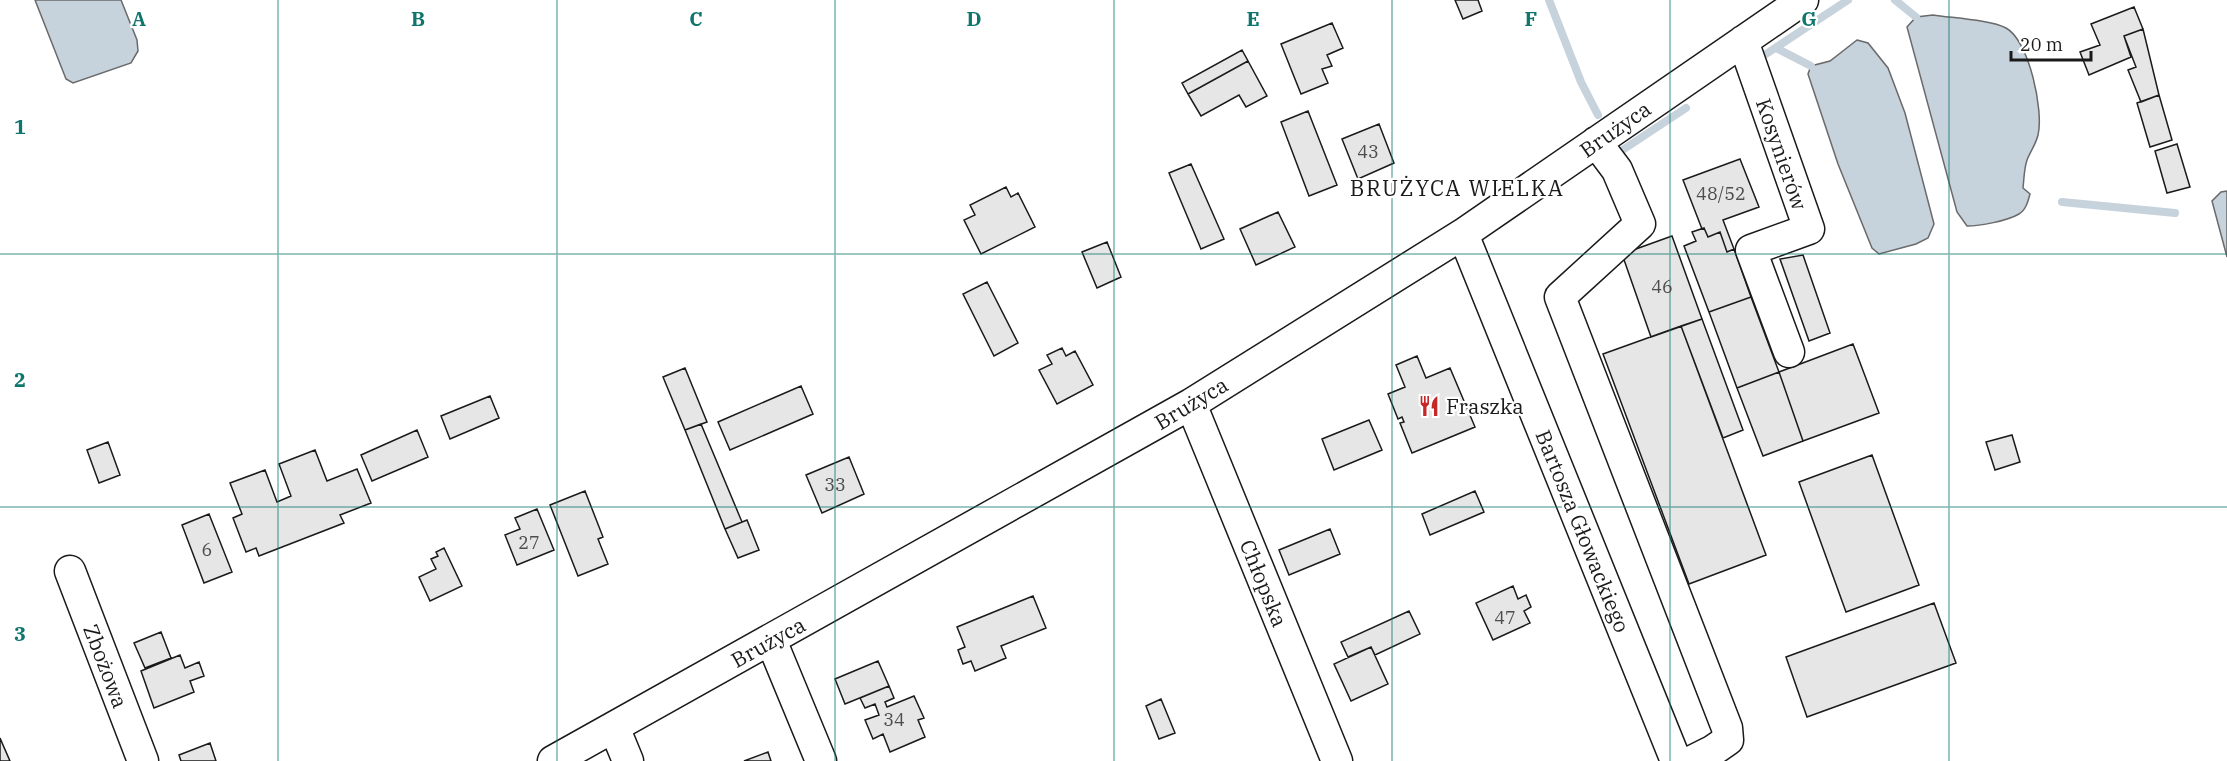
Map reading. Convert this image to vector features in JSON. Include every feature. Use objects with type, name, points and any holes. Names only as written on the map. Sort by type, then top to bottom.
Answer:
[{"type":"street","name":"Brużyca","points":[[553,761],[1191,404],[1463,234],[1803,0]]},
{"type":"street","name":"Kosynierów","points":[[1743,41],[1809,229],[1751,250],[1789,352]]},
{"type":"street","points":[[1596,142],[1617,170],[1640,224],[1560,297],[1727,728],[1728,740],[1692,761]]},
{"type":"street","name":"Bartosza Głowackiego","points":[[1463,234],[1676,761]]},
{"type":"street","name":"Chłopska","points":[[1191,404],[1337,761]]},
{"type":"street","name":"Zbożowa","points":[[70,571],[143,761]]},
{"type":"street","points":[[771,640],[820,761]]},
{"type":"street","points":[[614,727],[628,761]]},
{"type":"shaded area","points":[[35,0],[121,0],[137,40],[138,51],[131,63],[73,83],[66,79]]},
{"type":"shaded area","points":[[1933,15],[1999,25],[2014,35],[2022,46],[2037,94],[2039,124],[2037,138],[2025,170],[2023,188],[2030,194],[2023,210],[2014,217],[1993,223],[1967,226],[1957,212],[1907,27],[1916,17]]},
{"type":"shaded area","points":[[1857,40],[1868,43],[1888,68],[1905,113],[1934,224],[1928,238],[1916,244],[1879,254],[1872,248],[1838,164],[1808,74],[1811,66],[1830,61]]},
{"type":"shaded area","points":[[2227,191],[2227,257],[2212,201],[2221,192]]},
{"type":"building","points":[[1455,0],[1478,0],[1482,11],[1463,19]]},
{"type":"building","points":[[2134,7],[2143,29],[2124,36],[2131,57],[2089,75],[2080,52],[2100,45],[2091,24]]},
{"type":"building","points":[[1332,23],[1343,48],[1327,55],[1332,66],[1322,69],[1328,83],[1301,94],[1281,44]]},
{"type":"building","points":[[2143,29],[2159,95],[2141,102],[2128,70],[2136,67],[2124,36]]},
{"type":"building","points":[[1242,50],[1248,61],[1188,94],[1182,83]]},
{"type":"building","points":[[1248,61],[1267,96],[1246,107],[1239,95],[1201,116],[1188,94]]},
{"type":"building","points":[[2159,95],[2172,140],[2150,147],[2137,103]]},
{"type":"building","points":[[1308,111],[1337,185],[1309,196],[1281,122]]},
{"type":"building","points":[[1379,124],[1394,163],[1358,179],[1342,139]]},
{"type":"building","points":[[2177,144],[2190,187],[2167,193],[2155,151]]},
{"type":"building","points":[[1740,159],[1759,207],[1723,220],[1734,249],[1727,252],[1720,232],[1708,237],[1704,228],[1702,229],[1683,180]]},
{"type":"building","points":[[1191,164],[1224,239],[1201,249],[1169,173]]},
{"type":"building","points":[[1006,187],[1011,197],[1018,193],[1035,227],[981,254],[964,220],[975,215],[970,205]]},
{"type":"building","points":[[1278,212],[1295,247],[1256,265],[1240,229]]},
{"type":"building","points":[[1704,228],[1708,237],[1720,232],[1727,252],[1734,249],[1751,297],[1709,312],[1684,246],[1696,241],[1692,232]]},
{"type":"building","points":[[1672,236],[1702,319],[1651,337],[1622,254]]},
{"type":"building","points":[[1107,242],[1121,277],[1097,288],[1082,252]]},
{"type":"building","points":[[1803,255],[1830,333],[1809,341],[1780,259]]},
{"type":"building","points":[[987,282],[1018,343],[994,356],[963,294]]},
{"type":"building","points":[[1751,297],[1779,372],[1737,388],[1709,312]]},
{"type":"building","points":[[1702,319],[1743,430],[1723,438],[1681,326]]},
{"type":"building","points":[[1681,326],[1766,555],[1689,584],[1603,354]]},
{"type":"building","points":[[1853,344],[1879,413],[1803,441],[1779,372]]},
{"type":"building","points":[[1062,348],[1066,356],[1075,351],[1093,385],[1057,404],[1039,370],[1052,364],[1047,355]]},
{"type":"building","name":"Fraszka","points":[[1417,356],[1426,378],[1450,368],[1475,427],[1412,453],[1400,423],[1404,422],[1402,417],[1398,419],[1388,394],[1405,387],[1396,365]]},
{"type":"building","points":[[685,368],[707,422],[685,430],[663,377]]},
{"type":"building","points":[[1779,372],[1803,441],[1763,456],[1737,388]]},
{"type":"building","points":[[801,386],[813,414],[730,450],[718,422]]},
{"type":"building","points":[[490,396],[499,418],[450,439],[441,416]]},
{"type":"building","points":[[1369,420],[1382,450],[1334,470],[1322,439]]},
{"type":"building","points":[[701,424],[742,522],[725,529],[685,430]]},
{"type":"building","points":[[417,430],[428,457],[372,481],[361,455]]},
{"type":"building","points":[[2012,435],[2020,462],[1995,470],[1986,442]]},
{"type":"building","points":[[108,442],[120,475],[99,483],[87,450]]},
{"type":"building","points":[[315,450],[327,481],[357,469],[371,503],[340,515],[344,523],[259,556],[256,548],[246,552],[233,518],[242,514],[230,483],[265,470],[277,502],[291,496],[279,464]]},
{"type":"building","points":[[1872,455],[1919,585],[1846,612],[1799,482]]},
{"type":"building","points":[[849,457],[864,494],[822,513],[806,475]]},
{"type":"building","points":[[585,491],[603,537],[598,539],[608,564],[578,576],[550,505]]},
{"type":"building","points":[[1475,491],[1484,512],[1430,535],[1422,514]]},
{"type":"building","points":[[537,509],[554,550],[517,565],[505,535],[520,529],[515,518]]},
{"type":"building","points":[[209,514],[232,572],[204,583],[182,525]]},
{"type":"building","points":[[747,520],[759,550],[738,558],[725,529]]},
{"type":"building","points":[[1330,529],[1340,554],[1289,575],[1279,550]]},
{"type":"building","points":[[444,548],[462,586],[430,601],[419,577],[436,569],[431,559],[438,556],[436,552]]},
{"type":"building","points":[[1513,586],[1518,599],[1526,595],[1531,607],[1524,611],[1530,623],[1493,640],[1476,603]]},
{"type":"building","points":[[1033,596],[1046,628],[1001,646],[1006,658],[975,671],[971,661],[963,664],[958,650],[965,647],[957,627]]},
{"type":"building","points":[[1934,603],[1956,663],[1807,717],[1786,657]]},
{"type":"building","points":[[1409,611],[1420,634],[1375,655],[1371,647],[1348,657],[1341,642]]},
{"type":"building","points":[[161,632],[171,658],[145,668],[134,643]]},
{"type":"building","points":[[1371,647],[1388,684],[1351,701],[1334,664]]},
{"type":"building","points":[[180,655],[185,668],[199,662],[204,676],[190,681],[194,692],[154,708],[141,671]]},
{"type":"building","points":[[878,661],[889,686],[845,704],[835,679]]},
{"type":"building","points":[[889,686],[894,698],[885,702],[887,707],[914,696],[924,718],[918,720],[925,737],[890,752],[883,734],[873,739],[865,720],[879,715],[875,704],[865,708],[860,698]]},
{"type":"building","points":[[1161,699],[1175,733],[1159,739],[1146,706]]},
{"type":"building","points":[[0,738],[10,761],[0,761]]},
{"type":"building","points":[[210,743],[216,761],[181,761],[179,755]]},
{"type":"building","points":[[768,752],[771,761],[744,761]]},
{"type":"waterway","points":[[1549,0],[1581,82],[1598,115]]},
{"type":"waterway","points":[[1766,54],[1848,0]]},
{"type":"waterway","points":[[1895,0],[1916,17]]},
{"type":"waterway","points":[[1776,48],[1811,66]]},
{"type":"waterway","points":[[1624,149],[1686,108]]},
{"type":"waterway","points":[[2062,202],[2175,213]]},
{"type":"place","name":"Fraszka","points":[[1429,406]]},
{"type":"district","name":"BRUŻYCA WIELKA","points":[[1457,187]]}]
